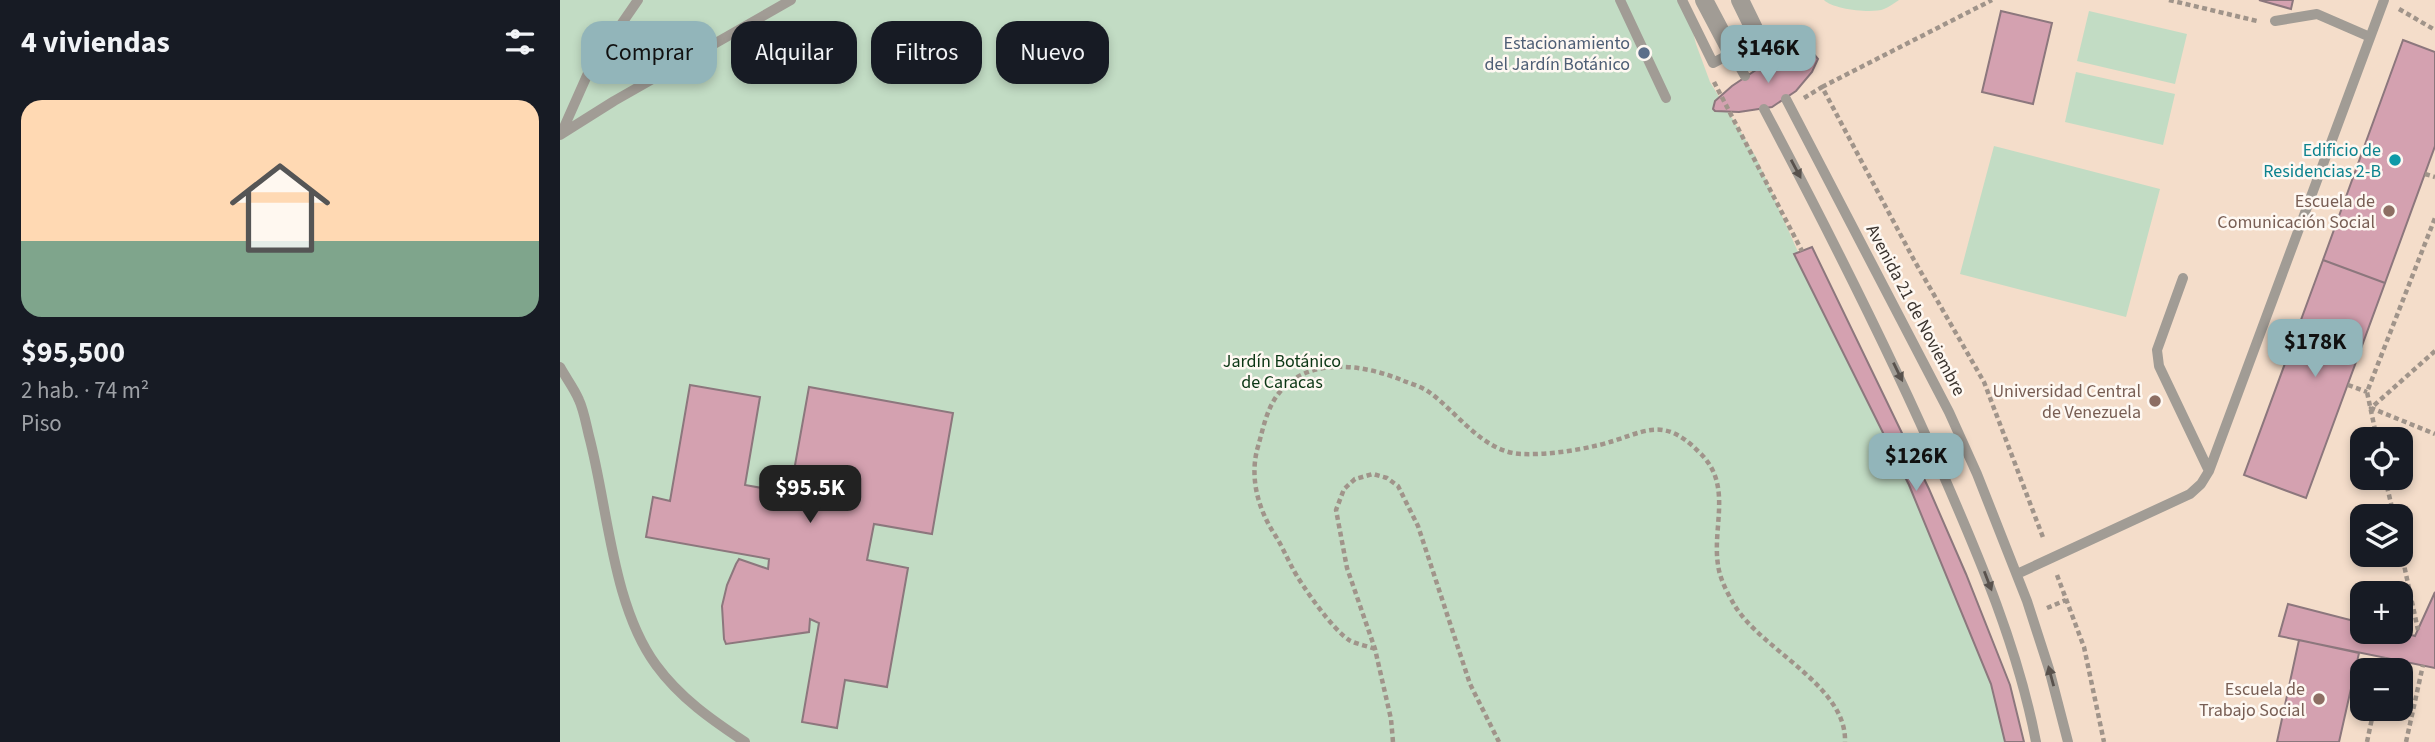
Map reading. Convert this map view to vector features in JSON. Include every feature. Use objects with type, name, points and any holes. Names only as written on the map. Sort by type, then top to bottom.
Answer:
[{"type":"street","points":[[1704,0],[1732,54],[1759,40],[1740,0]]},
{"type":"lane","points":[[561,134],[589,71],[638,0]]},
{"type":"lane","points":[[561,134],[791,0]]},
{"type":"lane","points":[[1620,0],[1666,98]]},
{"type":"lane","points":[[1682,0],[1713,63],[1732,54],[1745,76]]},
{"type":"lane","points":[[2017,574],[2190,494],[2201,484],[2209,471],[2384,0]]},
{"type":"lane","points":[[2275,21],[2316,14],[2370,37]]},
{"type":"lane","points":[[1759,40],[1770,63]]},
{"type":"lane","name":"Avenida 21 de Noviembre","points":[[1788,102],[1950,412],[2017,574],[2049,668],[2068,742]]},
{"type":"lane","points":[[1764,109],[1835,243],[1892,360],[1971,538],[2016,661],[2027,696],[2036,742]]},
{"type":"lane","points":[[2183,278],[2157,350],[2159,366],[2209,471]]},
{"type":"lane","points":[[560,367],[579,400],[597,466],[629,614],[644,645],[655,664],[690,702],[745,742]]},
{"type":"path","points":[[1788,102],[1992,0]]},
{"type":"path","points":[[2169,0],[2262,22],[2275,21]]},
{"type":"path","points":[[2384,0],[2435,30]]},
{"type":"path","points":[[1708,71],[1802,251]]},
{"type":"path","points":[[1822,87],[1914,260],[1984,382],[2084,647],[2104,742]]},
{"type":"path","points":[[2425,174],[2435,177]]},
{"type":"path","points":[[2375,427],[2367,391],[2435,218]]},
{"type":"path","points":[[2371,408],[2435,351]]},
{"type":"path","points":[[1375,649],[1349,640],[1330,620],[1294,572],[1257,498],[1253,468],[1266,417],[1279,392],[1299,375],[1324,368],[1352,366],[1380,370],[1427,391],[1492,446],[1518,454],[1574,450],[1653,428],[1681,435],[1704,456],[1718,480],[1718,565],[1727,592],[1741,616],[1822,688],[1838,712],[1845,742]]},
{"type":"path","points":[[2348,385],[2367,391]]},
{"type":"path","points":[[2371,408],[2435,434]]},
{"type":"path","points":[[1393,742],[1391,719],[1375,649],[1347,568],[1336,510],[1344,489],[1355,479],[1373,474],[1388,478],[1398,486],[1407,501],[1418,526],[1470,684],[1499,742]]},
{"type":"path","points":[[2404,567],[2418,630]]},
{"type":"path","points":[[2406,742],[2423,665]]},
{"type":"path","points":[[2367,742],[2371,721]]},
{"type":"shaded area","name":"Universidad Central de Venezuela","points":[[1671,0],[2435,0],[2435,742],[2005,742],[1997,692]]},
{"type":"green space","name":"Jardín Botánico de Caracas","points":[[560,0],[1685,0],[1696,44],[1710,82],[1756,157],[1798,252],[1859,364],[1997,692],[2005,742],[560,742]]},
{"type":"green space","points":[[1824,0],[1899,0],[1884,9],[1871,11],[1843,8]]},
{"type":"green space","points":[[2089,11],[2187,34],[2175,84],[2077,61]]},
{"type":"green space","points":[[2076,72],[2175,94],[2163,145],[2065,122]]},
{"type":"green space","points":[[1994,146],[2160,189],[2126,317],[1960,274]]},
{"type":"building","points":[[2259,0],[2293,0],[2291,9]]},
{"type":"building","points":[[2001,11],[2052,23],[2033,104],[1982,92]]},
{"type":"building","name":"Edificio de Residencias 2-B","points":[[2403,40],[2435,52],[2435,146],[2385,283],[2323,260]]},
{"type":"building","points":[[1812,52],[1818,59],[1812,72],[1796,91],[1772,107],[1739,112],[1713,109],[1715,101],[1732,86],[1762,66]]},
{"type":"building","points":[[1812,247],[1929,489],[1966,574],[2010,685],[2024,742],[2005,742],[1991,684],[1909,485],[1794,254]]},
{"type":"building","points":[[2323,260],[2385,283],[2306,498],[2244,475]]},
{"type":"building","points":[[690,385],[760,397],[745,485],[790,493],[809,387],[953,413],[932,534],[874,524],[867,560],[908,568],[887,687],[845,680],[837,728],[802,722],[819,623],[810,619],[809,632],[726,644],[722,606],[736,564],[739,559],[768,569],[769,559],[646,537],[653,497],[670,501]]},
{"type":"building","points":[[2435,592],[2435,668],[2413,663],[2413,658],[2386,658],[2279,636],[2288,604],[2350,620],[2350,644],[2413,644]]},
{"type":"building","points":[[2299,640],[2359,653],[2358,658],[2350,658],[2350,693],[2339,742],[2277,742]]},
{"type":"place","name":"Estacionamiento del Jardín Botánico","points":[[1644,53]]},
{"type":"place","name":"Edificio de Residencias 2-B","points":[[2395,160]]},
{"type":"place","name":"Escuela de Comunicación Social","points":[[2389,211]]},
{"type":"place","name":"Universidad Central de Venezuela","points":[[2155,401]]},
{"type":"place","name":"Escuela de Trabajo Social","points":[[2319,699]]}]
